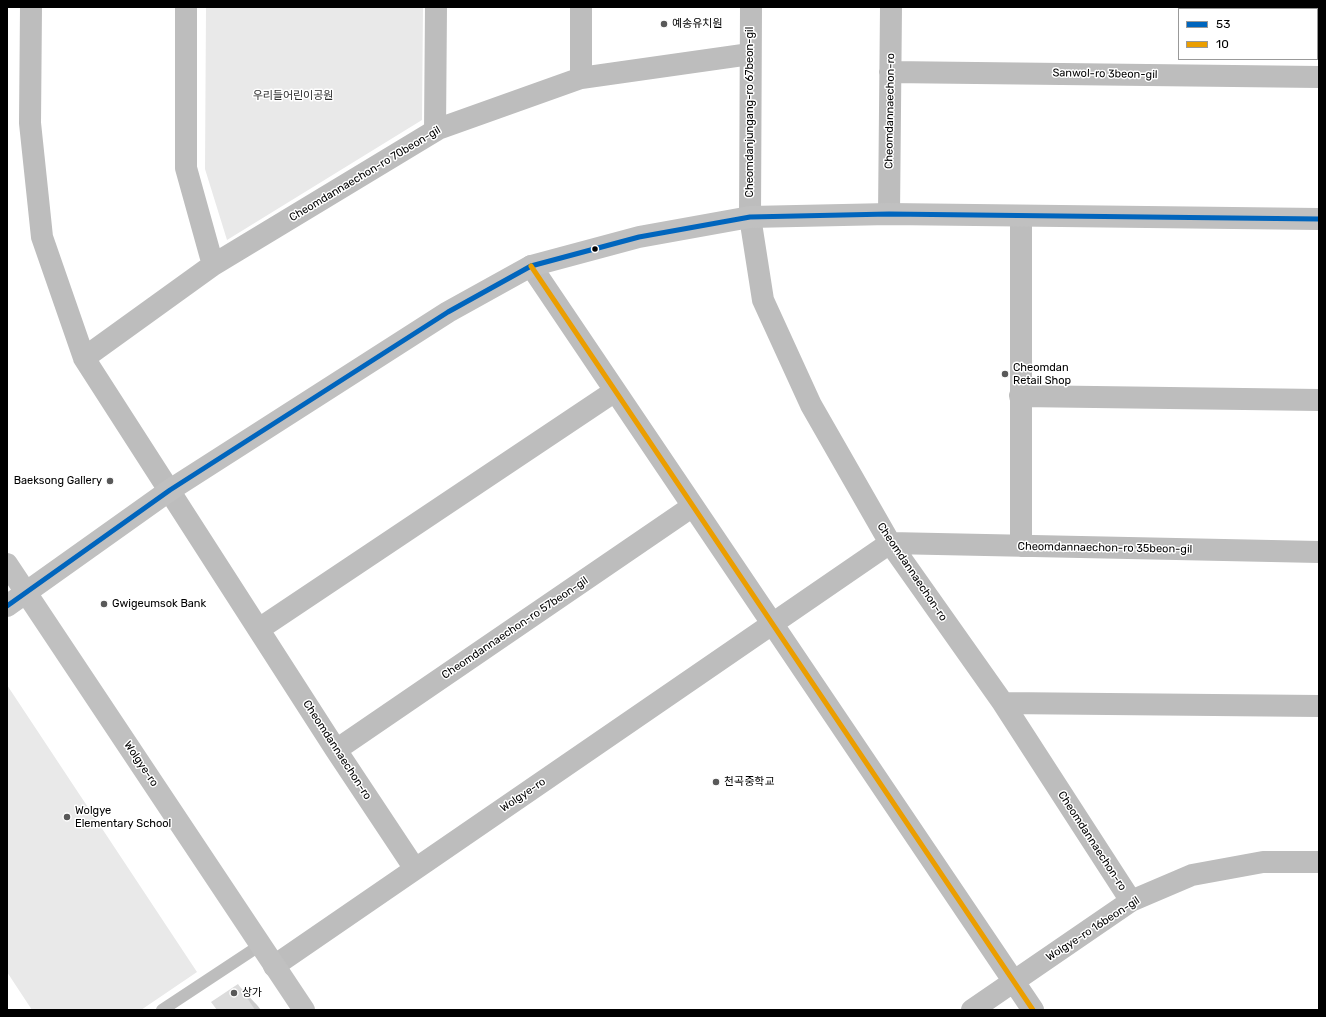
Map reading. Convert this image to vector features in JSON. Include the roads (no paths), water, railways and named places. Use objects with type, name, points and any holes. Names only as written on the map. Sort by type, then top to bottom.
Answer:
[{"type":"street","points":[[31,7],[30,123],[42,237],[84,358],[170,490]]},
{"type":"street","points":[[186,7],[186,168],[213,265]]},
{"type":"street","points":[[435,131],[436,7]]},
{"type":"street","points":[[581,7],[581,78]]},
{"type":"street","name":"Cheomdanjungang-ro 67beon-gil","points":[[750,217],[751,7]]},
{"type":"street","name":"Cheomdannaechon-ro","points":[[889,214],[891,7]]},
{"type":"street","name":"Cheomdannaechon-ro 70beon-gil","points":[[84,358],[213,265],[435,131],[581,78],[750,54]]},
{"type":"street","name":"Sanwol-ro 3beon-gil","points":[[890,72],[1319,77]]},
{"type":"street","points":[[7,606],[170,490],[448,312],[531,266],[639,237],[750,217],[889,214],[1319,219]]},
{"type":"street","points":[[1021,216],[1021,546]]},
{"type":"street","name":"Cheomdannaechon-ro","points":[[750,217],[763,300],[811,405],[890,543],[1003,703],[1131,901]]},
{"type":"street","points":[[531,266],[1033,1010]]},
{"type":"street","points":[[259,629],[615,391]]},
{"type":"street","points":[[1020,396],[1319,400]]},
{"type":"street","name":"Cheomdannaechon-ro","points":[[170,490],[336,750],[415,869]]},
{"type":"street","name":"Cheomdannaechon-ro 57beon-gil","points":[[336,750],[693,506]]},
{"type":"street","name":"Cheomdannaechon-ro 35beon-gil","points":[[890,543],[1319,552]]},
{"type":"street","name":"Wolgye-ro","points":[[274,966],[890,543]]},
{"type":"street","name":"Wolgye-ro","points":[[7,564],[262,944],[274,966],[304,1010]]},
{"type":"street","points":[[1003,703],[1319,706]]},
{"type":"street","name":"Wolgye-ro 16beon-gil","points":[[972,1010],[1131,901],[1192,876],[1263,862],[1319,862]]},
{"type":"lane","points":[[162,1010],[262,944]]},
{"type":"place","name":"예송유치원","points":[[664,24]]},
{"type":"place","name":"Cheomdan Retail Shop","points":[[1005,374]]},
{"type":"place","name":"Baeksong Gallery","points":[[110,481]]},
{"type":"place","name":"Gwigeumsok Bank","points":[[104,604]]},
{"type":"place","name":"천곡중학교","points":[[716,782]]},
{"type":"place","name":"Wolgye Elementary School","points":[[67,817]]},
{"type":"place","name":"상가","points":[[234,993]]},
{"type":"park label","name":"우리들어린이공원","points":[[293,96]]}]
